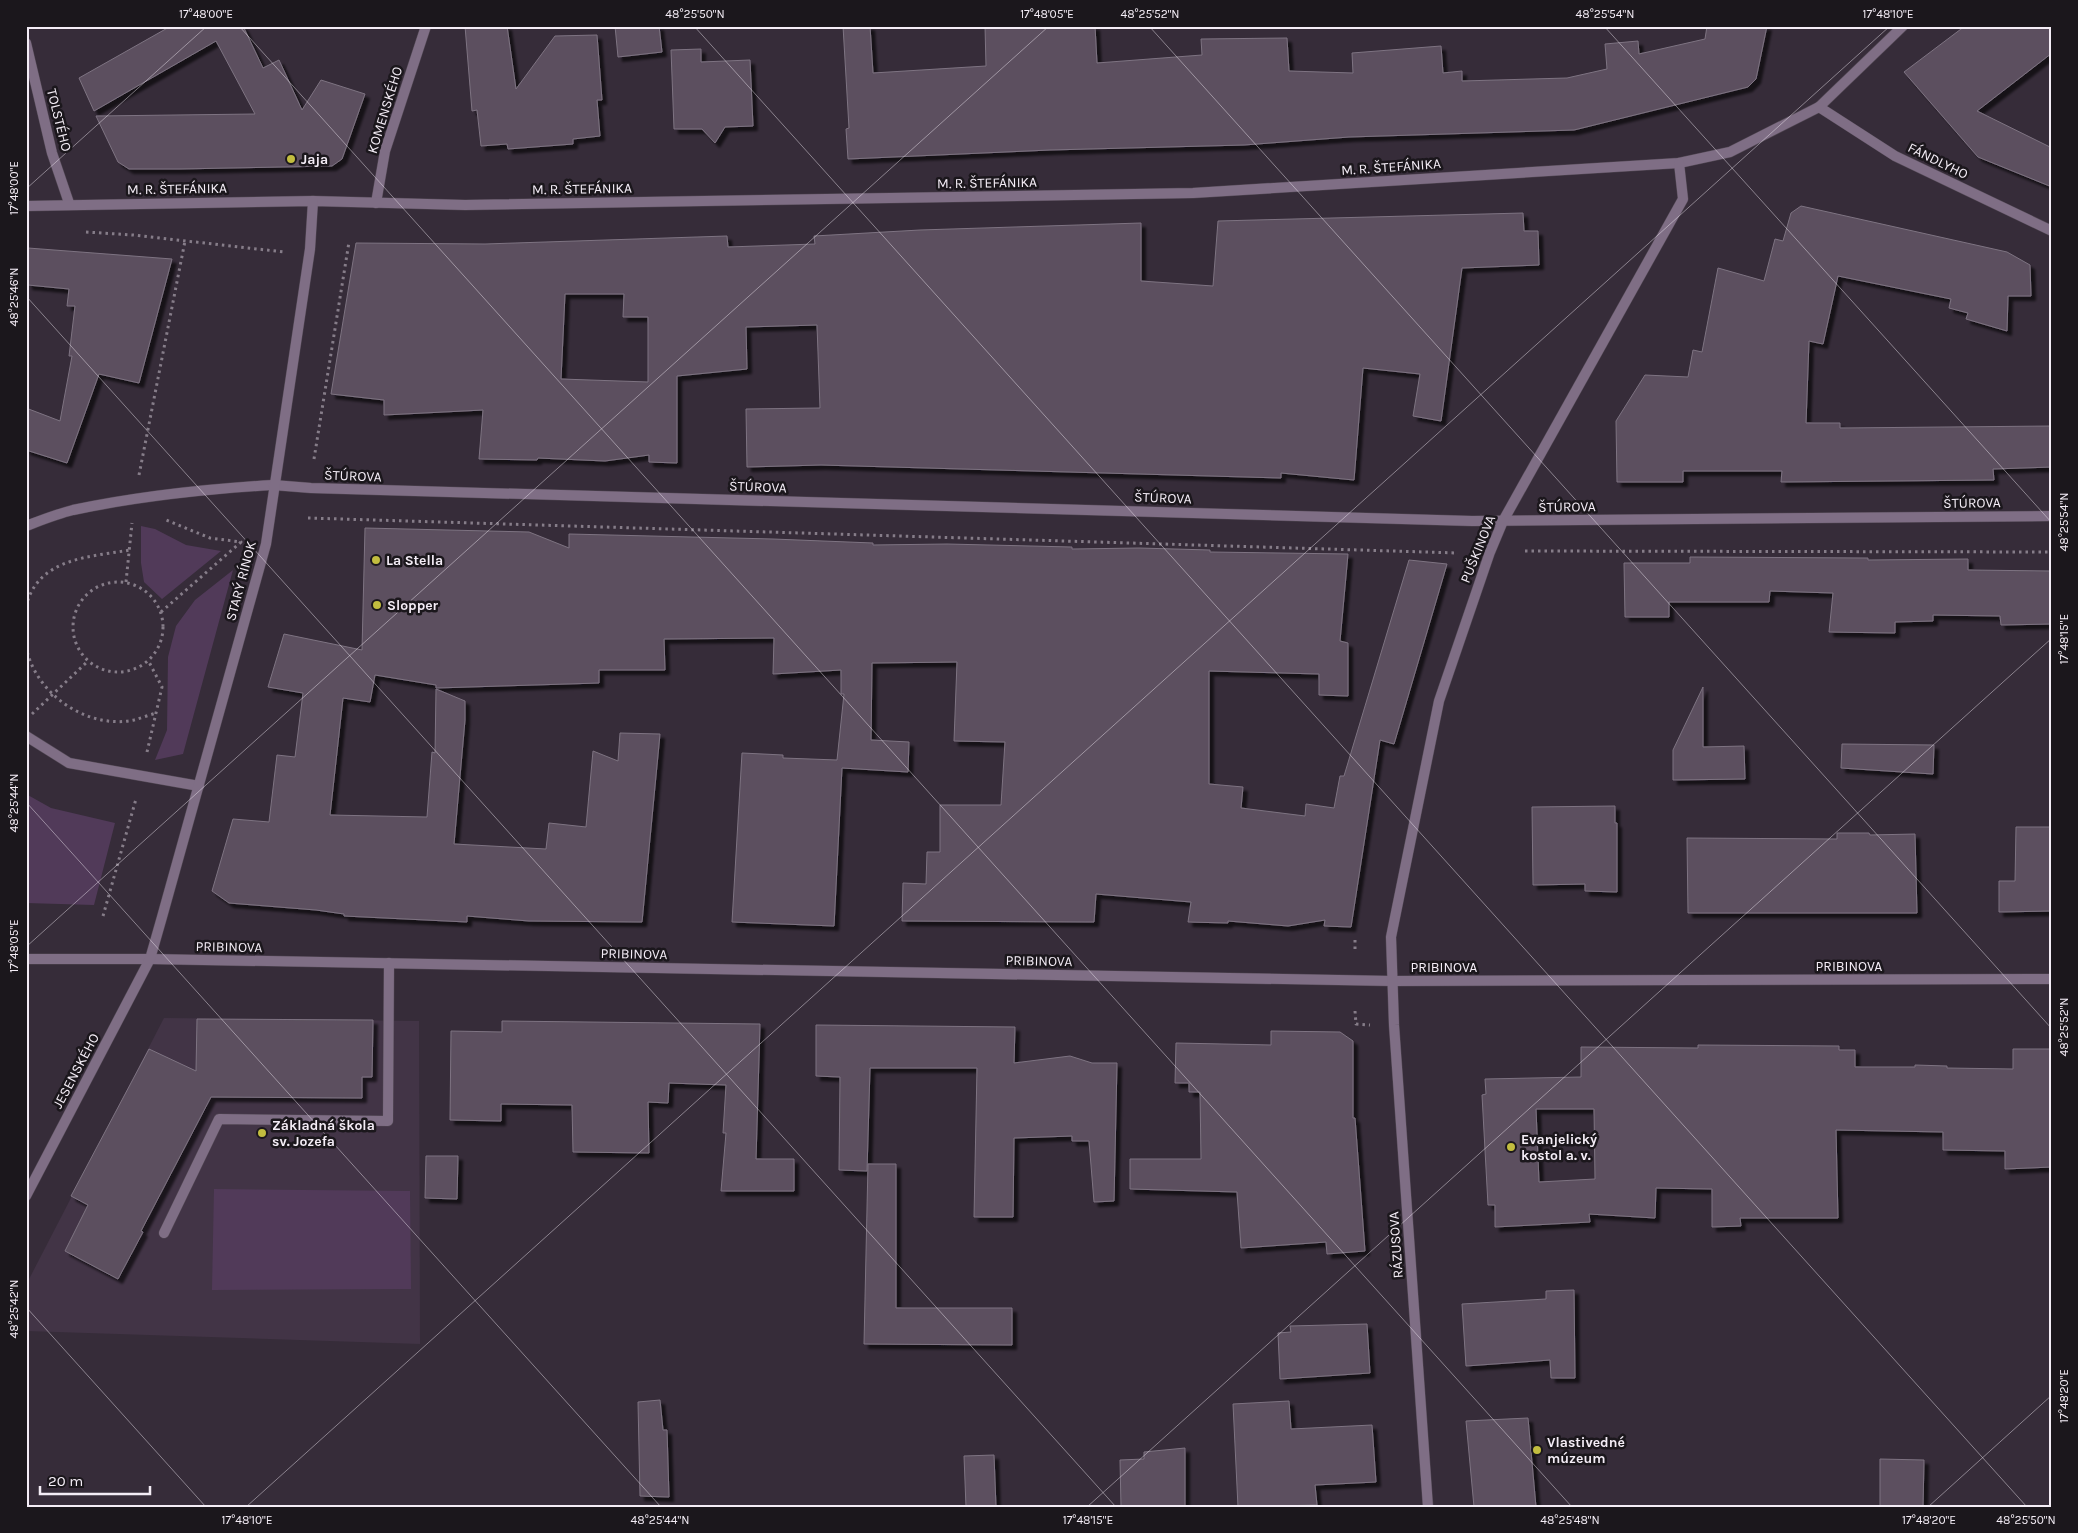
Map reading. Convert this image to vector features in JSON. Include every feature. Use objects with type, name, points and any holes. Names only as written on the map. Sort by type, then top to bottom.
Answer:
[{"type":"street","name":"KOMENSKÉHO","points":[[376,203],[386,151],[426,26]]},
{"type":"street","name":"M. R. ŠTEFÁNIKA","points":[[26,206],[313,201],[466,204],[1193,194],[1679,163],[1730,152],[1819,107],[1903,26]]},
{"type":"street","name":"TOLSTÉHO","points":[[26,43],[52,153],[69,204]]},
{"type":"street","name":"FÁNDLYHO","points":[[1819,107],[1895,156],[2052,231]]},
{"type":"street","name":"PUŠKINOVA","points":[[1392,981],[1391,938],[1439,701],[1490,552],[1504,521],[1683,199],[1679,163]]},
{"type":"street","name":"STARÝ RÍNOK","points":[[150,959],[266,544],[273,485],[310,249],[313,201]]},
{"type":"street","name":"ŠTÚROVA","points":[[26,526],[72,511],[146,497],[198,490],[273,485],[340,489],[1504,521],[2052,516]]},
{"type":"street","points":[[26,736],[69,763],[199,786]]},
{"type":"street","name":"PRIBINOVA","points":[[26,959],[150,959],[1392,981],[2052,979]]},
{"type":"street","name":"JESENSKÉHO","points":[[26,1196],[150,959]]},
{"type":"street","points":[[164,1233],[219,1119],[388,1121],[389,963]]},
{"type":"street","name":"RÁZUSOVA","points":[[1392,981],[1428,1507]]},
{"type":"path","points":[[77,231],[284,252]]},
{"type":"path","points":[[126,582],[134,499],[185,241]]},
{"type":"path","points":[[314,459],[349,242]]},
{"type":"path","points":[[146,497],[166,521],[210,538],[241,542],[160,612]]},
{"type":"path","points":[[308,518],[1458,552]]},
{"type":"path","points":[[26,607],[41,578],[56,566],[74,560],[130,550]]},
{"type":"path","points":[[1525,551],[2052,552]]},
{"type":"path","points":[[112,582],[126,582],[141,588],[153,598],[160,612],[163,625],[162,638],[156,650],[148,660],[125,672],[112,672],[98,668],[88,661],[79,649],[73,636],[73,621],[77,607],[86,594],[98,586],[112,582]]},
{"type":"path","points":[[26,646],[28,655],[39,677],[52,695],[78,713],[107,720],[132,720],[156,713]]},
{"type":"path","points":[[146,754],[162,687],[148,660]]},
{"type":"path","points":[[26,719],[88,661]]},
{"type":"path","points":[[104,916],[138,791]]},
{"type":"path","points":[[1355,938],[1355,949]]},
{"type":"path","points":[[1355,1011],[1356,1024],[1371,1025]]},
{"type":"shaded area","points":[[141,526],[155,529],[186,545],[221,551],[162,599],[144,582],[141,563]]},
{"type":"shaded area","points":[[233,570],[183,754],[155,760],[167,730],[168,657],[176,626],[195,600]]},
{"type":"shaded area","points":[[26,794],[51,808],[115,823],[94,905],[26,903]]},
{"type":"shaded area","name":"Základná škola sv. Jozefa","points":[[164,1018],[419,1021],[420,1344],[26,1331],[26,1285]]},
{"type":"shaded area","points":[[214,1189],[410,1191],[411,1289],[212,1290]]},
{"type":"building","points":[[171,26],[243,26],[263,68],[279,60],[302,110],[321,80],[365,94],[342,159],[332,166],[179,169],[129,169],[118,162],[96,116],[255,114],[216,41],[94,111],[79,78]]},
{"type":"building","points":[[465,26],[507,26],[516,89],[555,36],[597,35],[602,100],[597,100],[600,136],[573,139],[573,144],[508,149],[507,144],[481,146],[477,110],[472,111]]},
{"type":"building","points":[[615,26],[659,26],[662,52],[618,57]]},
{"type":"building","points":[[843,26],[870,26],[873,73],[986,66],[985,26],[1095,26],[1097,63],[1202,55],[1201,39],[1287,38],[1289,71],[1353,73],[1352,53],[1441,46],[1443,73],[1462,71],[1462,81],[1567,78],[1607,69],[1605,44],[1638,41],[1639,54],[1705,39],[1707,26],[1767,26],[1756,79],[1748,87],[1574,130],[1349,137],[1244,145],[1050,150],[848,159],[846,129],[849,128]]},
{"type":"building","points":[[1965,26],[2052,26],[2052,53],[1977,111],[2052,148],[2052,187],[1978,157],[1904,72]]},
{"type":"building","points":[[701,49],[701,62],[750,60],[753,126],[725,127],[715,143],[702,129],[674,129],[671,50]]},
{"type":"building","points":[[1801,206],[2007,252],[2030,265],[2031,296],[2008,296],[2007,331],[1966,319],[1968,313],[1949,308],[1951,299],[1838,276],[1823,344],[1809,341],[1806,423],[1840,423],[1840,428],[2052,426],[2052,467],[1993,469],[1994,480],[1781,482],[1782,471],[1683,471],[1683,482],[1617,482],[1616,421],[1645,375],[1688,377],[1693,350],[1702,352],[1718,268],[1764,281],[1775,239],[1783,241],[1791,213]]},
{"type":"building","points":[[1523,213],[1524,231],[1538,231],[1539,265],[1462,268],[1441,421],[1413,416],[1420,374],[1363,368],[1354,480],[1281,473],[1281,478],[821,465],[747,467],[746,409],[820,408],[817,325],[746,327],[747,369],[677,376],[677,463],[649,462],[649,455],[605,461],[538,458],[537,460],[479,459],[483,410],[384,415],[384,400],[331,394],[356,243],[485,244],[727,236],[728,247],[815,244],[814,236],[920,230],[1141,223],[1141,281],[1213,286],[1218,221]],"holes":[[[565,294],[624,294],[623,317],[648,317],[648,382],[561,379]]]},
{"type":"building","points":[[28,248],[172,259],[139,383],[99,374],[67,463],[26,450],[26,408],[60,421],[72,356],[69,356],[75,306],[67,306],[69,289],[28,285]]},
{"type":"building","points":[[365,528],[529,532],[569,548],[569,534],[773,539],[873,543],[873,545],[947,544],[1072,547],[1072,549],[1139,548],[1210,550],[1210,552],[1348,554],[1340,641],[1348,643],[1348,696],[1319,695],[1319,674],[1209,671],[1209,784],[1243,787],[1241,808],[1305,816],[1306,804],[1334,808],[1340,776],[1344,776],[1409,560],[1447,564],[1394,744],[1380,740],[1351,927],[1324,926],[1325,920],[1288,926],[1228,921],[1228,923],[1188,922],[1191,902],[1096,894],[1094,922],[902,921],[903,883],[926,884],[927,852],[940,852],[940,805],[1001,805],[1005,742],[954,741],[957,662],[872,663],[871,740],[909,742],[908,772],[842,768],[834,926],[732,922],[742,753],[783,755],[783,758],[837,760],[844,694],[841,694],[841,670],[773,674],[774,638],[664,639],[665,670],[599,670],[599,683],[436,688],[436,685],[375,675],[370,702],[343,698],[330,815],[427,817],[432,752],[435,753],[436,689],[465,701],[454,844],[546,849],[549,823],[586,827],[593,751],[618,761],[620,733],[660,734],[642,922],[529,921],[467,916],[467,922],[344,916],[344,914],[316,910],[229,903],[212,891],[233,819],[269,822],[277,755],[295,757],[303,693],[268,687],[284,634],[362,650]]},
{"type":"building","points":[[1690,557],[1868,558],[1868,560],[1968,559],[1968,570],[2052,571],[2052,624],[2001,625],[2000,616],[1933,615],[1933,621],[1895,622],[1895,633],[1829,632],[1833,593],[1770,591],[1769,602],[1669,602],[1669,617],[1625,617],[1624,563],[1690,563]]},
{"type":"building","points":[[1703,687],[1703,747],[1744,746],[1745,779],[1673,780],[1673,750]]},
{"type":"building","points":[[1842,744],[1934,745],[1933,774],[1841,768]]},
{"type":"building","points":[[1615,806],[1615,823],[1617,823],[1617,892],[1585,891],[1585,884],[1533,885],[1532,807]]},
{"type":"building","points":[[2016,827],[2052,827],[2052,911],[1999,912],[1999,881],[2015,881]]},
{"type":"building","points":[[1837,833],[1869,833],[1870,835],[1915,834],[1917,913],[1688,913],[1687,838],[1837,839]]},
{"type":"building","points":[[197,1019],[373,1020],[372,1077],[362,1077],[362,1098],[211,1097],[118,1279],[65,1251],[88,1205],[71,1196],[149,1049],[196,1071]]},
{"type":"building","points":[[502,1021],[760,1024],[756,1159],[794,1159],[794,1191],[721,1191],[726,1133],[723,1133],[726,1085],[669,1083],[668,1103],[648,1102],[649,1153],[573,1152],[572,1105],[501,1104],[501,1121],[450,1120],[451,1031],[502,1032]]},
{"type":"building","points":[[816,1025],[1015,1027],[1014,1063],[1070,1056],[1092,1063],[1117,1063],[1114,1201],[1094,1202],[1089,1141],[1072,1141],[1072,1136],[1014,1138],[1013,1217],[974,1217],[977,1068],[870,1068],[867,1171],[839,1170],[840,1077],[816,1076]]},
{"type":"building","points":[[1271,1031],[1340,1032],[1353,1041],[1353,1118],[1355,1118],[1365,1251],[1327,1254],[1326,1242],[1241,1248],[1237,1192],[1130,1189],[1130,1159],[1201,1159],[1200,1092],[1189,1092],[1189,1083],[1175,1083],[1176,1043],[1271,1045]]},
{"type":"building","points":[[1698,1045],[1839,1046],[1839,1050],[1855,1050],[1855,1067],[1915,1067],[1915,1065],[1947,1066],[1947,1068],[2013,1069],[2013,1049],[2052,1049],[2052,1167],[2005,1169],[2005,1151],[1943,1150],[1943,1132],[1836,1130],[1838,1218],[1740,1218],[1741,1226],[1712,1227],[1712,1189],[1656,1188],[1655,1218],[1589,1214],[1590,1222],[1495,1227],[1495,1205],[1488,1205],[1482,1095],[1486,1094],[1485,1079],[1581,1077],[1581,1047],[1698,1048]],"holes":[[[1536,1109],[1594,1109],[1595,1179],[1539,1182]]]},
{"type":"building","points":[[426,1156],[458,1156],[457,1199],[425,1198]]},
{"type":"building","points":[[868,1164],[896,1164],[896,1308],[1012,1308],[1012,1345],[864,1344]]},
{"type":"building","points":[[1574,1290],[1575,1378],[1551,1378],[1550,1360],[1466,1366],[1462,1304],[1546,1299],[1546,1291]]},
{"type":"building","points":[[1367,1324],[1370,1373],[1280,1379],[1278,1333],[1291,1332],[1290,1326]]},
{"type":"building","points":[[660,1400],[663,1430],[667,1430],[669,1497],[640,1496],[638,1402]]},
{"type":"building","points":[[1289,1401],[1291,1429],[1372,1425],[1376,1482],[1315,1485],[1317,1505],[1238,1507],[1233,1404]]},
{"type":"building","points":[[1528,1418],[1536,1507],[1474,1507],[1466,1421]]},
{"type":"building","points":[[1185,1448],[1185,1507],[1121,1507],[1120,1460],[1144,1459],[1144,1452]]},
{"type":"building","points":[[994,1455],[996,1507],[966,1507],[964,1456]]},
{"type":"building","points":[[1880,1459],[1924,1460],[1923,1507],[1880,1507]]},
{"type":"place","name":"Jaja","points":[[291,159]]},
{"type":"place","name":"La Stella","points":[[376,560]]},
{"type":"place","name":"Slopper","points":[[377,605]]},
{"type":"place","name":"Základná škola sv. Jozefa","points":[[262,1133]]},
{"type":"place","name":"Evanjelický kostol a. v.","points":[[1511,1147]]},
{"type":"place","name":"Vlastivedné múzeum","points":[[1537,1450]]}]
